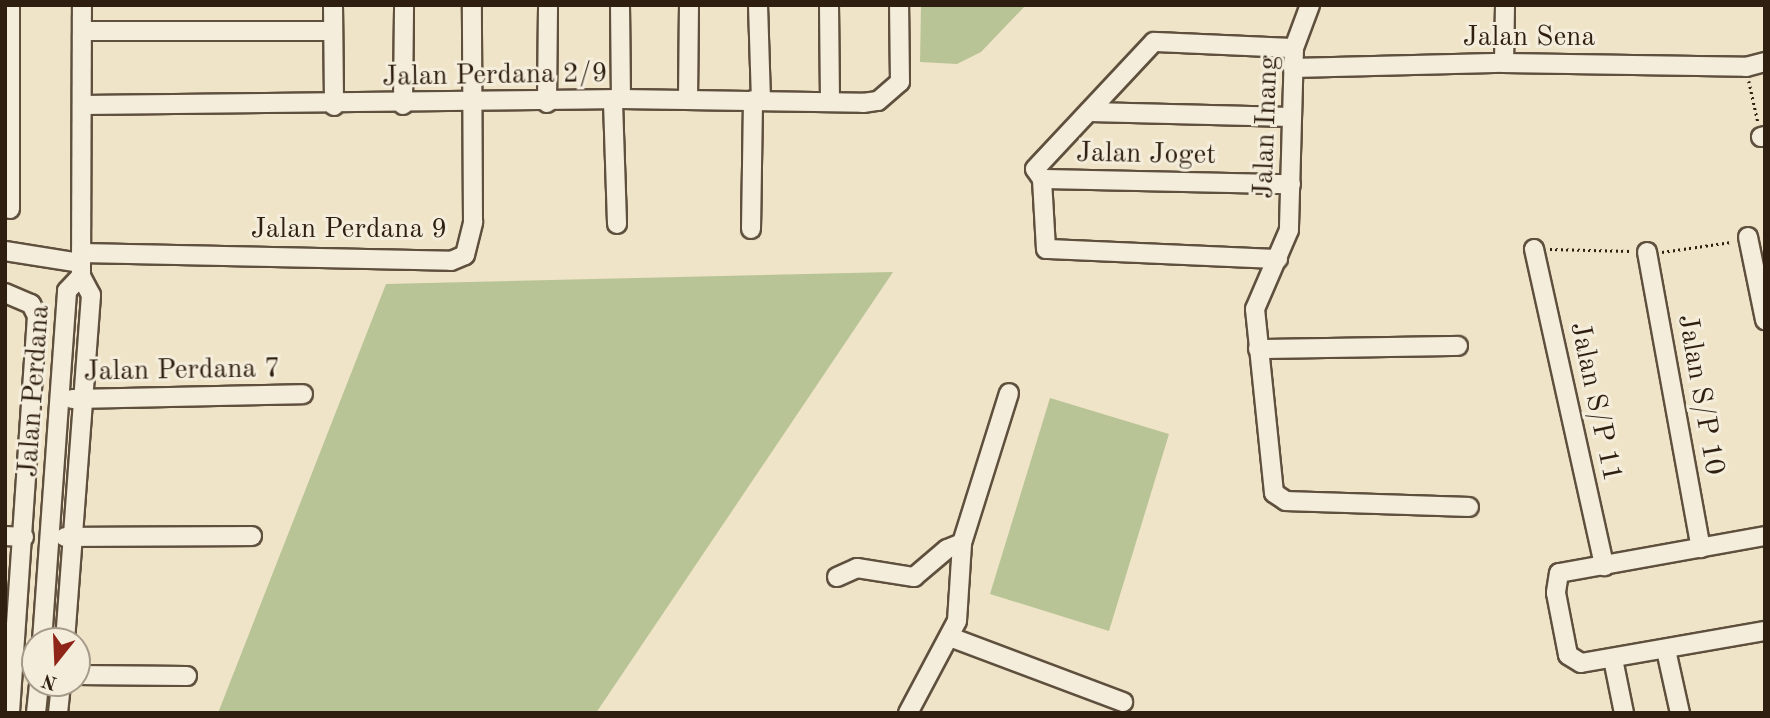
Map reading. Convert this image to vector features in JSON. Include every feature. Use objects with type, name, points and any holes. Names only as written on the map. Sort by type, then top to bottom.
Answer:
[{"type":"street","points":[[10,5],[10,209]]},
{"type":"street","name":"Jalan Perdana","points":[[66,627],[76,537],[91,295],[81,264],[82,5]]},
{"type":"street","points":[[333,5],[334,106]]},
{"type":"street","points":[[403,104],[404,5]]},
{"type":"street","name":"Jalan Perdana 9","points":[[5,251],[81,264],[451,261],[465,255],[471,241],[472,5]]},
{"type":"street","points":[[547,103],[548,5]]},
{"type":"street","points":[[617,224],[620,5]]},
{"type":"street","points":[[688,100],[690,5]]},
{"type":"street","points":[[751,229],[758,5]]},
{"type":"street","points":[[829,5],[830,102]]},
{"type":"street","name":"Jalan Perdana 2/9","points":[[83,105],[334,106],[688,100],[878,101],[900,82],[899,5]]},
{"type":"street","name":"Jalan Inang","points":[[1310,5],[1294,48],[1289,230],[1255,309],[1274,493],[1286,501],[1469,507]]},
{"type":"street","points":[[1504,63],[1505,5]]},
{"type":"street","points":[[82,31],[333,31]]},
{"type":"street","points":[[1280,256],[1046,249],[1042,179],[1035,169],[1046,153],[1089,112],[1154,42],[1294,48]]},
{"type":"street","name":"Jalan Sena","points":[[1293,68],[1504,63],[1746,67],[1765,62]]},
{"type":"street","points":[[1089,112],[1292,117]]},
{"type":"street","name":"Jalan Joget","points":[[1042,179],[1291,184]]},
{"type":"street","points":[[1748,237],[1765,320]]},
{"type":"street","name":"Jalan S/P 11","points":[[1534,249],[1604,566]]},
{"type":"street","name":"Jalan S/P 10","points":[[1647,252],[1701,548]]},
{"type":"street","name":"Jalan Perdana","points":[[43,627],[62,400],[67,291],[81,264]]},
{"type":"street","points":[[5,293],[31,304],[37,316],[10,713]]},
{"type":"street","points":[[1258,349],[1458,346]]},
{"type":"street","points":[[908,713],[957,621],[962,543],[1009,393]]},
{"type":"street","name":"Jalan Perdana 7","points":[[62,400],[303,394]]},
{"type":"street","points":[[5,536],[24,537]]},
{"type":"street","points":[[51,537],[252,536]]},
{"type":"street","points":[[1765,536],[1559,573],[1558,617],[1568,655],[1581,663],[1765,631]]},
{"type":"street","points":[[837,576],[857,568],[914,578],[947,549],[962,543]]},
{"type":"street","points":[[950,637],[1123,702]]},
{"type":"street","points":[[1667,650],[1680,713]]},
{"type":"street","points":[[1613,659],[1624,713]]},
{"type":"street","points":[[91,675],[187,676]]},
{"type":"path","points":[[1746,67],[1763,137]]},
{"type":"green space","points":[[921,5],[1026,5],[981,52],[957,64],[920,62]]},
{"type":"green space","points":[[893,272],[596,713],[218,713],[386,284]]},
{"type":"green space","points":[[1050,398],[1169,434],[1109,631],[990,594]]}]
